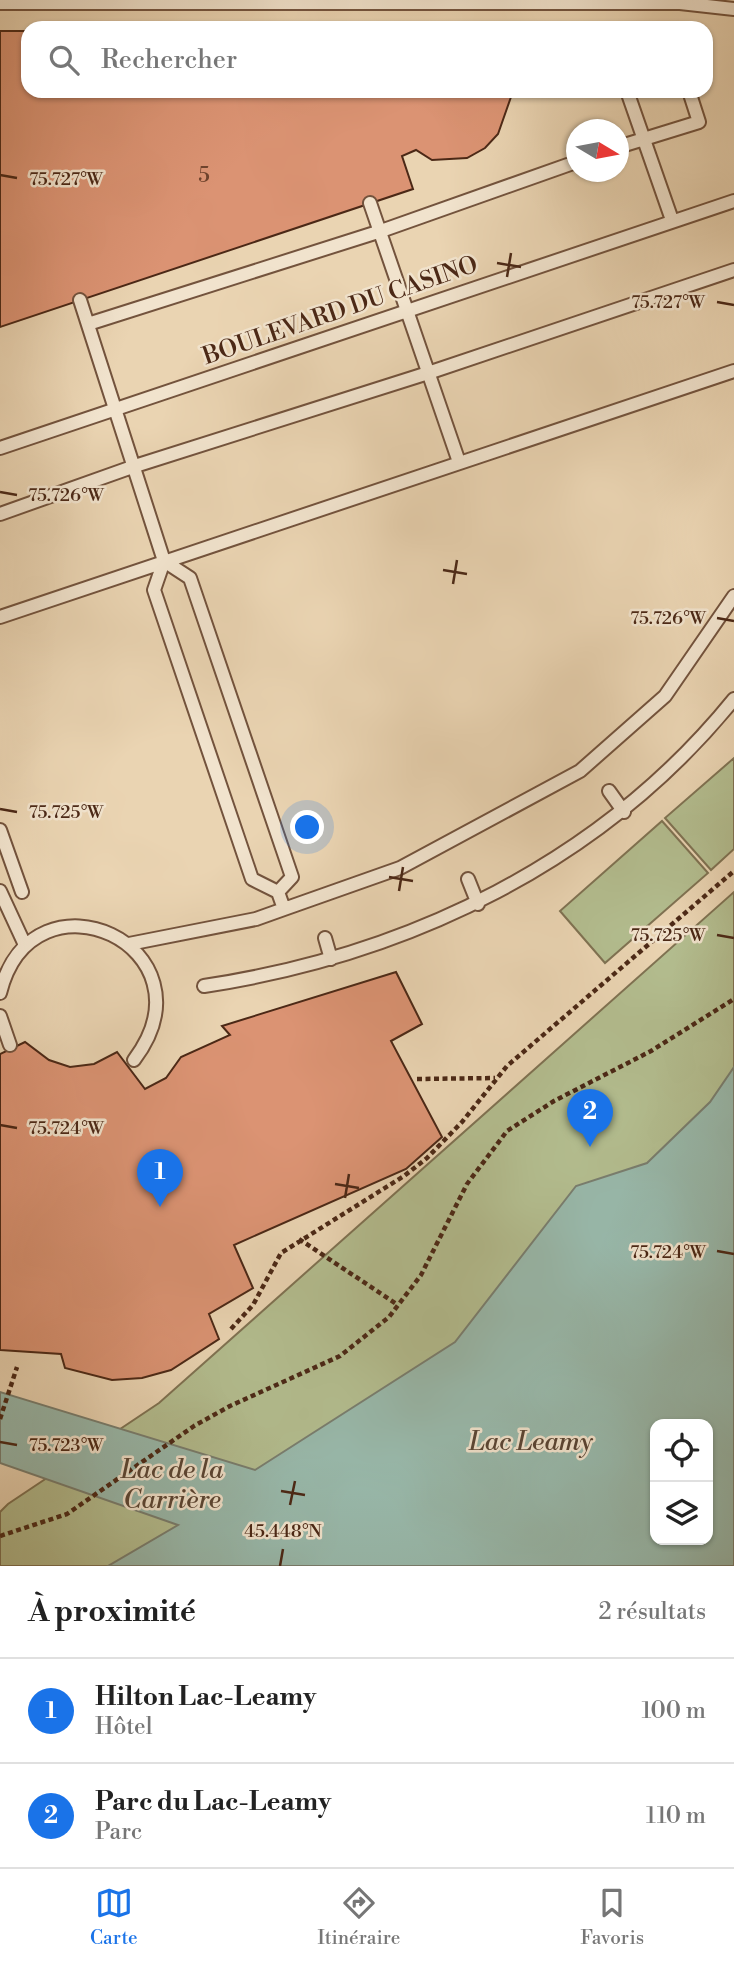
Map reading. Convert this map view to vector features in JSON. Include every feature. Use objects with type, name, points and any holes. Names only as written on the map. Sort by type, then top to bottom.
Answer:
[{"type":"lane","points":[[0,3],[680,4],[734,9]]},
{"type":"lane","points":[[629,98],[672,220]]},
{"type":"lane","points":[[629,143],[698,122],[691,98]]},
{"type":"lane","points":[[88,324],[381,231],[566,166]]},
{"type":"lane","name":"BOULEVARD DU CASINO","points":[[0,448],[406,309],[734,201]]},
{"type":"lane","points":[[370,203],[459,462]]},
{"type":"lane","points":[[0,514],[135,466],[428,373],[734,270]]},
{"type":"lane","points":[[80,300],[164,561],[154,590],[253,879],[278,892],[284,909]]},
{"type":"lane","points":[[0,617],[734,371]]},
{"type":"lane","points":[[164,561],[190,578],[292,877],[278,892]]},
{"type":"lane","points":[[129,944],[256,919],[400,868],[580,771],[665,696],[734,596]]},
{"type":"lane","points":[[204,986],[285,972],[331,959],[478,904],[532,874],[624,812],[734,699]]},
{"type":"lane","points":[[609,791],[624,812]]},
{"type":"lane","points":[[0,830],[22,892]]},
{"type":"lane","points":[[468,879],[478,904]]},
{"type":"lane","points":[[0,891],[25,945]]},
{"type":"lane","points":[[0,993],[4,975],[25,945],[41,934],[63,926],[88,926],[110,932],[129,944],[146,963],[154,983],[157,1007],[154,1027],[134,1060]]},
{"type":"lane","points":[[325,938],[331,959]]},
{"type":"lane","points":[[0,1016],[10,1045]]},
{"type":"path","points":[[231,1329],[253,1305],[281,1253],[299,1239],[404,1176],[427,1158],[462,1122],[496,1078],[734,871]]},
{"type":"path","points":[[0,1536],[67,1514],[194,1426],[230,1406],[340,1356],[389,1317],[421,1275],[467,1184],[507,1131],[554,1101],[651,1051],[734,999]]},
{"type":"path","points":[[417,1079],[496,1078]]},
{"type":"path","points":[[299,1239],[398,1305]]},
{"type":"path","points":[[0,1419],[17,1367]]},
{"type":"green space","points":[[734,758],[734,849],[711,870],[665,818]]},
{"type":"green space","points":[[662,821],[708,873],[605,963],[560,911]]},
{"type":"green space","points":[[734,892],[734,1566],[0,1566],[0,1512],[159,1403]]},
{"type":"water","name":"Lac Leamy","points":[[734,1067],[734,1566],[108,1566],[178,1525],[0,1463],[0,1392],[255,1470],[455,1342],[576,1186],[647,1163],[710,1102]]},
{"type":"building","points":[[0,31],[21,31],[21,98],[511,98],[498,134],[485,148],[467,158],[432,160],[416,150],[402,156],[413,189],[0,327]]},
{"type":"building","points":[[396,972],[422,1024],[391,1041],[442,1137],[406,1169],[234,1245],[253,1288],[209,1314],[219,1339],[171,1370],[142,1378],[112,1380],[65,1368],[61,1354],[0,1350],[0,1054],[25,1042],[49,1060],[70,1067],[94,1064],[117,1052],[145,1089],[166,1078],[181,1057],[230,1035],[222,1026]]},
{"type":"place","name":"Parc du Lac-Leamy","points":[[590,1147]]},
{"type":"place","name":"Hilton Lac-Leamy","points":[[160,1207]]},
{"type":"water label","name":"Lac de la Carrière","points":[[172,1484]]}]
